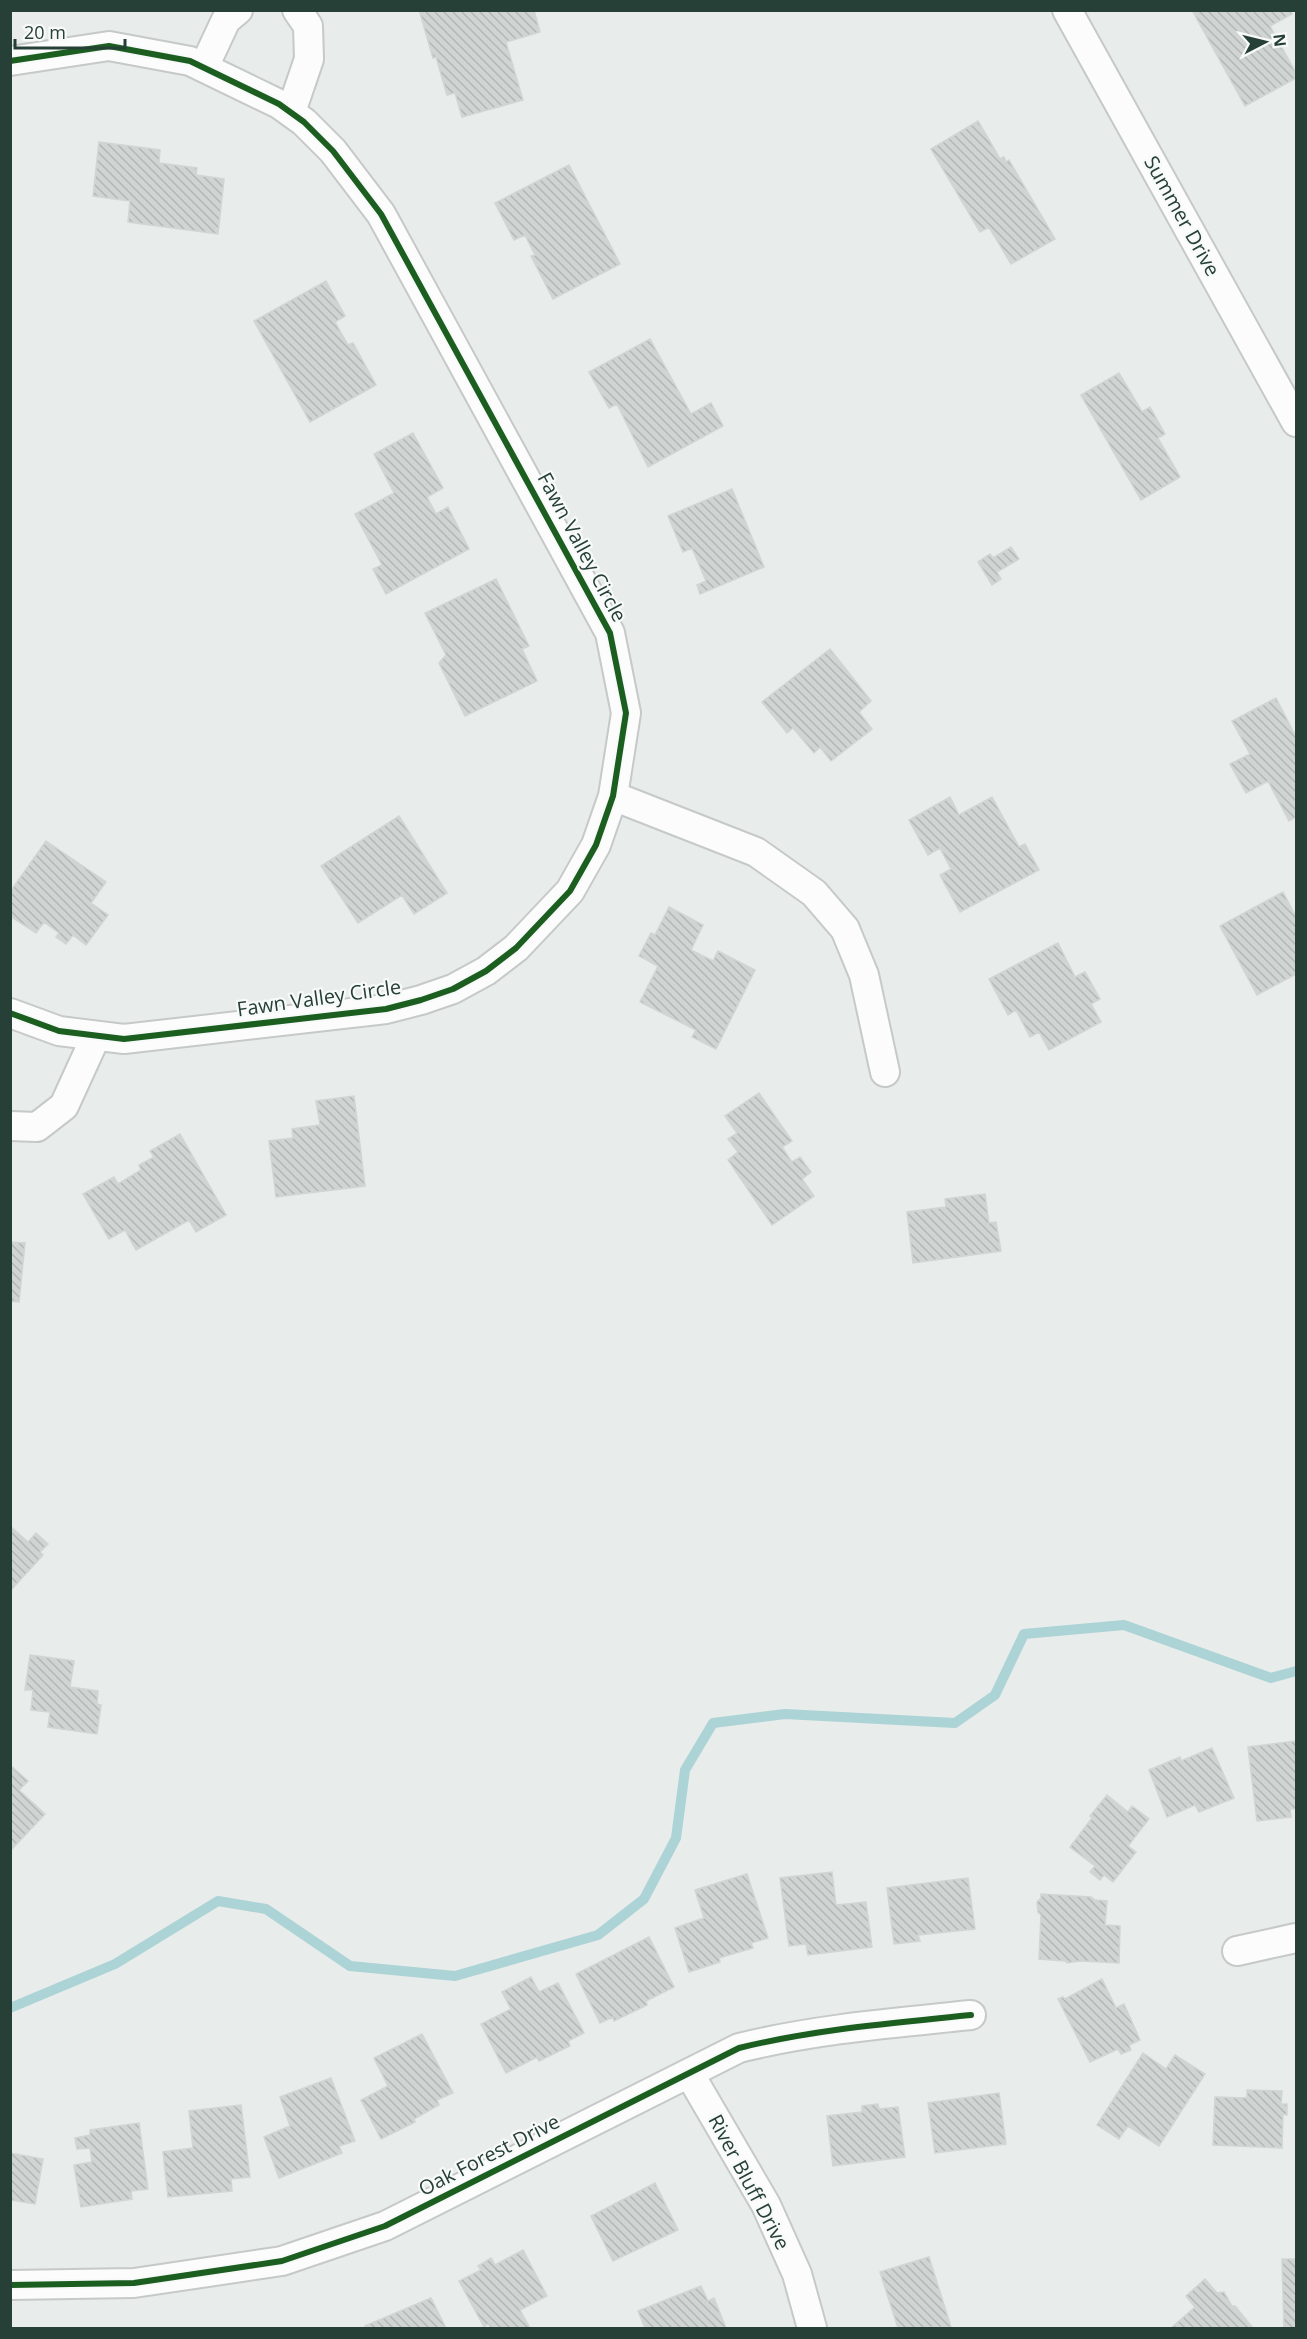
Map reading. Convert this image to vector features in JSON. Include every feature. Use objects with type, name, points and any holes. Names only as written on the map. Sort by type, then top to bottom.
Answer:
[{"type":"street","points":[[204,67],[226,20],[238,10]]},
{"type":"street","points":[[291,112],[309,59],[308,26],[297,10]]},
{"type":"street","name":"Summer Drive","points":[[1067,10],[1296,422]]},
{"type":"street","name":"Fawn Valley Circle","points":[[10,61],[109,46],[190,61],[279,104],[304,122],[333,150],[381,214],[610,633],[626,713],[613,796],[596,845],[570,891],[516,948],[486,971],[453,989],[386,1010],[124,1039],[59,1032],[10,1013]]},
{"type":"street","points":[[613,796],[756,852],[814,893],[845,929],[864,975],[885,1072]]},
{"type":"street","points":[[10,1126],[37,1127],[64,1106],[96,1036]]},
{"type":"street","points":[[1237,1951],[1296,1938]]},
{"type":"street","name":"Oak Forest Drive","points":[[10,2285],[134,2283],[282,2261],[385,2226],[740,2048],[784,2037],[971,2015]]},
{"type":"street","name":"River Bluff Drive","points":[[689,2073],[766,2205],[796,2274],[812,2328]]},
{"type":"building","points":[[419,10],[534,10],[540,32],[506,42],[523,100],[462,117],[455,93],[447,95]]},
{"type":"building","points":[[1192,10],[1290,10],[1292,14],[1270,26],[1296,73],[1296,78],[1245,106]]},
{"type":"building","points":[[978,121],[1000,159],[1004,157],[1006,162],[1009,160],[1055,239],[1011,264],[989,227],[980,232],[931,149]]},
{"type":"building","points":[[99,142],[160,150],[159,163],[197,168],[196,175],[224,179],[218,234],[128,222],[130,201],[93,196]]},
{"type":"building","points":[[569,165],[620,264],[553,299],[531,256],[535,255],[525,235],[514,240],[495,203]]},
{"type":"building","points":[[326,281],[345,316],[335,322],[348,345],[353,343],[376,385],[310,422],[254,321]]},
{"type":"building","points":[[650,339],[691,414],[711,403],[723,426],[648,467],[617,404],[609,408],[589,372]]},
{"type":"building","points":[[1119,373],[1142,412],[1150,407],[1165,434],[1158,438],[1180,477],[1141,500],[1081,395]]},
{"type":"building","points":[[413,433],[443,488],[427,497],[436,514],[448,507],[469,549],[386,594],[373,569],[382,565],[355,514],[394,493],[374,454]]},
{"type":"building","points":[[732,489],[764,567],[700,594],[697,585],[706,581],[692,548],[683,552],[668,516]]},
{"type":"building","points":[[1011,547],[1019,559],[997,572],[1001,579],[992,585],[978,562],[990,554],[993,558]]},
{"type":"building","points":[[496,579],[529,646],[522,649],[537,681],[465,716],[439,663],[446,655],[425,613]]},
{"type":"building","points":[[830,649],[871,701],[859,712],[872,729],[831,761],[820,747],[814,753],[793,728],[787,733],[762,702]]},
{"type":"building","points":[[1276,698],[1296,737],[1296,817],[1289,821],[1268,781],[1246,793],[1230,764],[1250,754],[1232,721]]},
{"type":"building","points":[[950,797],[959,815],[992,797],[1019,847],[1025,844],[1039,870],[960,912],[940,875],[951,869],[940,848],[928,855],[909,820]]},
{"type":"building","points":[[399,816],[447,893],[414,914],[402,895],[358,923],[321,866]]},
{"type":"building","points":[[46,841],[106,882],[91,903],[108,915],[86,945],[73,935],[66,944],[56,937],[59,933],[44,922],[36,933],[10,916],[10,892]]},
{"type":"building","points":[[1283,892],[1296,917],[1296,974],[1257,995],[1220,926]]},
{"type":"building","points":[[669,907],[703,925],[691,950],[713,961],[718,951],[755,970],[716,1049],[692,1037],[696,1030],[640,1002],[658,966],[639,956],[651,933],[655,935]]},
{"type":"building","points":[[1058,943],[1075,977],[1085,972],[1100,999],[1091,1004],[1101,1022],[1049,1050],[1039,1032],[1030,1037],[1016,1010],[1008,1015],[989,979]]},
{"type":"building","points":[[759,1093],[792,1141],[782,1147],[792,1162],[800,1157],[811,1172],[802,1179],[814,1196],[772,1225],[728,1160],[738,1152],[728,1139],[737,1133],[725,1116]]},
{"type":"building","points":[[354,1096],[365,1186],[276,1197],[269,1141],[293,1138],[292,1129],[320,1125],[316,1101]]},
{"type":"building","points":[[180,1134],[226,1215],[196,1232],[189,1220],[136,1250],[125,1230],[109,1239],[83,1194],[114,1177],[118,1184],[141,1170],[139,1165],[154,1157],[150,1151]]},
{"type":"building","points":[[985,1194],[989,1223],[996,1222],[1001,1251],[913,1263],[907,1212],[946,1207],[945,1199]]},
{"type":"building","points":[[10,1242],[25,1243],[19,1302],[10,1301]]},
{"type":"building","points":[[10,1526],[28,1542],[36,1533],[48,1544],[40,1552],[43,1555],[12,1589],[10,1587]]},
{"type":"building","points":[[30,1655],[74,1661],[70,1687],[98,1691],[97,1704],[101,1705],[97,1734],[48,1727],[50,1712],[31,1710],[33,1690],[25,1690]]},
{"type":"building","points":[[1296,1741],[1296,1809],[1290,1809],[1291,1817],[1257,1821],[1248,1747]]},
{"type":"building","points":[[1212,1748],[1234,1798],[1199,1812],[1195,1805],[1167,1817],[1149,1770],[1180,1757],[1181,1761]]},
{"type":"building","points":[[10,1765],[28,1781],[19,1790],[45,1814],[10,1851]]},
{"type":"building","points":[[1107,1795],[1128,1812],[1132,1806],[1149,1819],[1128,1846],[1136,1852],[1113,1882],[1104,1875],[1100,1880],[1090,1872],[1095,1866],[1070,1847]]},
{"type":"building","points":[[832,1872],[836,1905],[866,1902],[872,1947],[808,1955],[806,1944],[789,1946],[780,1878]]},
{"type":"building","points":[[747,1874],[768,1938],[751,1943],[753,1948],[719,1958],[720,1962],[689,1972],[675,1928],[704,1918],[695,1890]]},
{"type":"building","points":[[968,1878],[975,1929],[918,1935],[920,1941],[894,1944],[887,1888]]},
{"type":"building","points":[[1041,1894],[1091,1897],[1095,1900],[1107,1901],[1105,1925],[1120,1926],[1119,1963],[1080,1961],[1067,1963],[1039,1959],[1041,1915],[1038,1912],[1037,1902]]},
{"type":"building","points":[[649,1937],[674,1987],[646,2001],[647,2005],[614,2021],[613,2017],[600,2023],[576,1974]]},
{"type":"building","points":[[531,1977],[539,1992],[558,1983],[584,2033],[568,2041],[570,2046],[539,2061],[537,2057],[506,2073],[481,2024],[511,2009],[502,1992]]},
{"type":"building","points":[[1102,1979],[1116,2008],[1124,2004],[1140,2040],[1129,2045],[1131,2050],[1121,2054],[1118,2049],[1090,2062],[1058,1999],[1063,1997],[1065,1999]]},
{"type":"building","points":[[422,2034],[453,2093],[437,2100],[439,2105],[414,2119],[415,2122],[381,2139],[361,2100],[388,2086],[374,2058]]},
{"type":"building","points":[[1143,2053],[1166,2069],[1175,2055],[1205,2074],[1159,2146],[1128,2126],[1119,2139],[1097,2125]]},
{"type":"building","points":[[331,2078],[355,2141],[339,2146],[342,2153],[279,2178],[264,2137],[290,2126],[280,2097]]},
{"type":"building","points":[[1247,2090],[1282,2091],[1281,2104],[1287,2104],[1287,2115],[1283,2114],[1282,2148],[1213,2145],[1215,2097],[1247,2098]]},
{"type":"building","points":[[999,2093],[1006,2144],[935,2153],[928,2103]]},
{"type":"building","points":[[878,2104],[879,2109],[898,2107],[905,2157],[833,2166],[827,2116],[862,2112],[862,2106]]},
{"type":"building","points":[[241,2105],[250,2177],[231,2179],[232,2191],[168,2197],[163,2152],[193,2148],[189,2111]]},
{"type":"building","points":[[139,2123],[148,2189],[131,2191],[132,2199],[81,2207],[74,2165],[92,2162],[90,2148],[77,2149],[75,2138],[90,2135],[90,2130]]},
{"type":"building","points":[[10,2153],[43,2159],[35,2204],[11,2200],[10,2202]]},
{"type":"building","points":[[655,2183],[678,2230],[613,2261],[591,2216]]},
{"type":"building","points":[[523,2250],[547,2296],[520,2310],[530,2328],[491,2328],[488,2324],[484,2327],[459,2281],[481,2270],[478,2266],[491,2258],[495,2265]]},
{"type":"building","points":[[929,2257],[951,2327],[898,2328],[880,2272]]},
{"type":"building","points":[[1282,2259],[1296,2259],[1296,2328],[1284,2328]]},
{"type":"building","points":[[1205,2279],[1217,2293],[1224,2292],[1232,2306],[1235,2306],[1253,2328],[1171,2328],[1195,2307],[1186,2296]]},
{"type":"building","points":[[701,2286],[708,2301],[714,2298],[726,2328],[645,2328],[638,2311]]},
{"type":"building","points":[[431,2298],[446,2328],[366,2328],[365,2326]]},
{"type":"waterway","points":[[10,2008],[115,1964],[218,1901],[266,1909],[350,1966],[455,1976],[598,1935],[644,1899],[676,1838],[685,1770],[713,1723],[785,1714],[955,1723],[995,1695],[1024,1634],[1124,1625],[1271,1678],[1296,1671]]},
{"type":"cycle path","points":[[10,61],[109,46],[190,61],[279,104],[304,122],[333,151],[381,214],[610,633],[626,713],[613,796],[596,845],[570,891],[516,948],[486,971],[453,989],[386,1009],[124,1039],[59,1031],[10,1013]]},
{"type":"cycle path","points":[[10,2285],[134,2283],[282,2261],[385,2226],[739,2048],[826,2031],[971,2015]]}]
